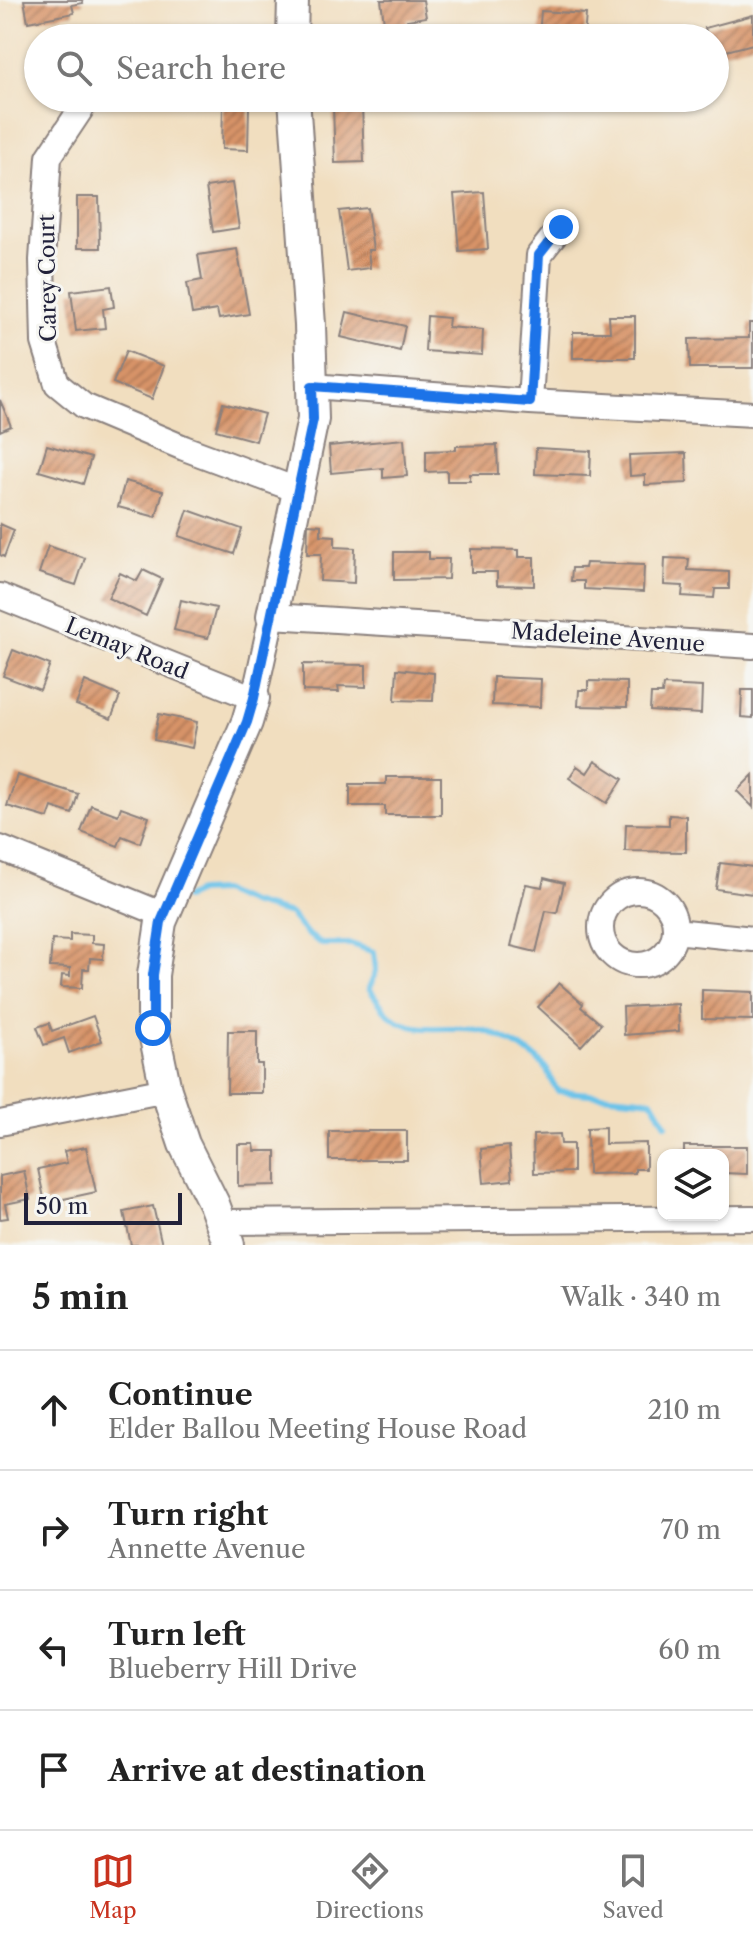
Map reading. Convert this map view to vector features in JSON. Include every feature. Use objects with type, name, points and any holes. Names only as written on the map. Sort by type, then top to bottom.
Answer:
[{"type":"street","points":[[292,24],[293,0]]},
{"type":"street","name":"Carey Court","points":[[79,112],[49,157],[42,260],[44,342],[57,384],[84,406],[297,490]]},
{"type":"street","points":[[295,112],[310,325],[313,419],[254,698],[247,722],[164,915],[153,975],[153,1028],[166,1090],[184,1144],[214,1204],[224,1233],[753,1218]]},
{"type":"street","points":[[530,402],[539,255],[561,227]]},
{"type":"street","points":[[312,386],[753,414]]},
{"type":"street","name":"Lemay Road","points":[[0,596],[254,698]]},
{"type":"street","name":"Madeleine Avenue","points":[[272,616],[753,646]]},
{"type":"street","points":[[0,848],[164,915]]},
{"type":"street","points":[[675,931],[753,939]]},
{"type":"street","points":[[0,1123],[166,1090]]},
{"type":"building","points":[[24,0],[82,0],[83,3],[72,5],[74,13],[28,22]]},
{"type":"building","points":[[381,0],[423,0],[426,17],[407,20],[408,24],[384,24]]},
{"type":"building","points":[[541,11],[586,14],[585,24],[540,24]]},
{"type":"building","points":[[753,15],[753,44],[729,50],[729,24],[720,24]]},
{"type":"building","points":[[223,112],[249,112],[248,150],[222,149]]},
{"type":"building","points":[[333,112],[362,112],[364,162],[335,163]]},
{"type":"building","points":[[232,183],[239,228],[213,232],[206,187]]},
{"type":"building","points":[[484,192],[488,249],[459,251],[454,194]]},
{"type":"building","points":[[77,197],[99,197],[100,248],[77,248]]},
{"type":"building","points":[[367,208],[373,250],[368,250],[370,268],[347,271],[339,211]]},
{"type":"building","points":[[237,249],[249,314],[219,319],[217,310],[192,314],[187,283],[202,280],[198,255]]},
{"type":"building","points":[[111,286],[114,307],[103,309],[105,328],[76,331],[71,291]]},
{"type":"building","points":[[347,312],[405,326],[400,351],[341,337]]},
{"type":"building","points":[[427,316],[449,318],[448,327],[483,330],[482,355],[425,351]]},
{"type":"building","points":[[609,316],[635,316],[635,358],[573,358],[573,332],[610,332]]},
{"type":"building","points":[[749,323],[753,323],[753,368],[690,368],[689,339],[749,338]]},
{"type":"building","points":[[126,351],[164,366],[152,399],[113,383]]},
{"type":"building","points":[[0,400],[11,426],[0,431]]},
{"type":"building","points":[[223,403],[264,414],[256,441],[216,430]]},
{"type":"building","points":[[404,439],[407,476],[383,478],[383,468],[331,473],[329,446]]},
{"type":"building","points":[[47,445],[91,458],[83,484],[39,471]]},
{"type":"building","points":[[497,445],[498,474],[470,474],[470,481],[447,481],[447,471],[426,472],[426,451],[456,450],[456,446]]},
{"type":"building","points":[[536,448],[591,451],[590,476],[535,474]]},
{"type":"building","points":[[686,453],[687,483],[645,485],[645,475],[630,476],[629,455]]},
{"type":"building","points":[[125,481],[163,491],[156,517],[118,507]]},
{"type":"building","points":[[188,510],[242,529],[234,554],[179,536]]},
{"type":"building","points":[[0,524],[14,530],[4,557],[0,555]]},
{"type":"building","points":[[308,524],[321,525],[321,535],[335,536],[335,547],[355,548],[354,583],[320,581],[321,554],[307,554]]},
{"type":"building","points":[[48,546],[85,558],[76,585],[39,573]]},
{"type":"building","points":[[471,549],[519,550],[519,557],[534,557],[534,586],[497,585],[497,572],[471,572]]},
{"type":"building","points":[[394,552],[429,552],[429,559],[449,559],[448,579],[394,580]]},
{"type":"building","points":[[665,558],[689,559],[688,570],[729,572],[729,589],[715,589],[714,598],[682,596],[683,586],[664,585]]},
{"type":"building","points":[[586,563],[644,565],[643,592],[584,589],[584,581],[571,581],[572,568],[585,568]]},
{"type":"building","points":[[143,570],[162,579],[146,616],[108,598],[120,573],[137,581]]},
{"type":"building","points":[[181,600],[216,608],[208,638],[174,630]]},
{"type":"building","points":[[13,650],[50,665],[40,690],[3,676]]},
{"type":"building","points":[[303,664],[366,665],[366,687],[338,686],[339,692],[303,691]]},
{"type":"building","points":[[397,669],[434,673],[433,701],[395,700]]},
{"type":"building","points":[[493,677],[541,679],[540,707],[492,705]]},
{"type":"building","points":[[85,681],[120,696],[111,719],[76,705]]},
{"type":"building","points":[[588,681],[627,682],[627,707],[578,706],[579,690],[588,690]]},
{"type":"building","points":[[663,685],[702,687],[701,714],[650,711],[651,694],[662,694]]},
{"type":"building","points":[[742,690],[753,690],[753,718],[741,717]]},
{"type":"building","points":[[159,714],[197,722],[192,748],[154,740]]},
{"type":"building","points":[[595,761],[623,779],[607,803],[569,778],[577,766],[587,773]]},
{"type":"building","points":[[17,775],[78,794],[72,814],[52,807],[48,818],[7,806]]},
{"type":"building","points":[[753,775],[753,807],[737,791]]},
{"type":"building","points":[[386,777],[441,777],[441,815],[385,815],[385,806],[350,806],[350,784],[386,784]]},
{"type":"building","points":[[91,805],[118,815],[121,807],[149,817],[140,843],[122,836],[118,846],[81,832]]},
{"type":"building","points":[[669,815],[686,816],[686,852],[625,851],[626,824],[669,825]]},
{"type":"building","points":[[720,863],[753,867],[753,894],[716,889]]},
{"type":"building","points":[[544,878],[564,883],[557,913],[546,911],[536,952],[511,946],[526,884],[542,887]]},
{"type":"building","points":[[70,934],[92,935],[92,943],[104,944],[103,959],[90,958],[89,969],[83,969],[82,988],[61,987],[62,975],[70,976],[70,968],[50,967],[52,940],[70,941]]},
{"type":"building","points":[[559,983],[601,1024],[581,1046],[538,1007]]},
{"type":"building","points":[[702,990],[753,992],[753,1020],[702,1019]]},
{"type":"building","points":[[678,1004],[679,1031],[624,1035],[623,1007]]},
{"type":"building","points":[[93,1016],[102,1041],[69,1053],[64,1038],[44,1045],[37,1027],[49,1023],[52,1031]]},
{"type":"building","points":[[228,1031],[257,1031],[257,1064],[262,1064],[262,1093],[227,1093]]},
{"type":"building","points":[[605,1127],[605,1144],[646,1143],[646,1169],[635,1169],[635,1173],[588,1174],[587,1128]]},
{"type":"building","points":[[329,1131],[407,1131],[407,1160],[329,1160]]},
{"type":"building","points":[[560,1134],[561,1144],[573,1144],[573,1172],[534,1173],[533,1135]]},
{"type":"building","points":[[238,1144],[254,1144],[255,1151],[276,1151],[276,1185],[238,1186]]},
{"type":"building","points":[[509,1146],[512,1180],[484,1183],[481,1149]]},
{"type":"building","points":[[684,1146],[747,1146],[747,1174],[729,1173],[729,1149],[684,1149]]},
{"type":"building","points":[[86,1147],[96,1192],[45,1203],[38,1169],[67,1163],[64,1151]]},
{"type":"building","points":[[24,1171],[30,1199],[5,1204],[8,1218],[0,1219],[0,1176]]},
{"type":"building","points":[[153,1206],[162,1245],[131,1245],[124,1212]]},
{"type":"waterway","points":[[185,898],[198,892],[221,891],[290,914],[307,934],[322,944],[351,944],[374,952],[376,971],[369,988],[392,1017],[414,1027],[489,1032],[536,1058],[547,1070],[558,1091],[652,1100],[666,1124]]},
{"type":"route","points":[[153,1028],[153,975],[161,922],[247,722],[254,698],[313,419],[312,386],[530,402],[539,255],[561,227]]}]
